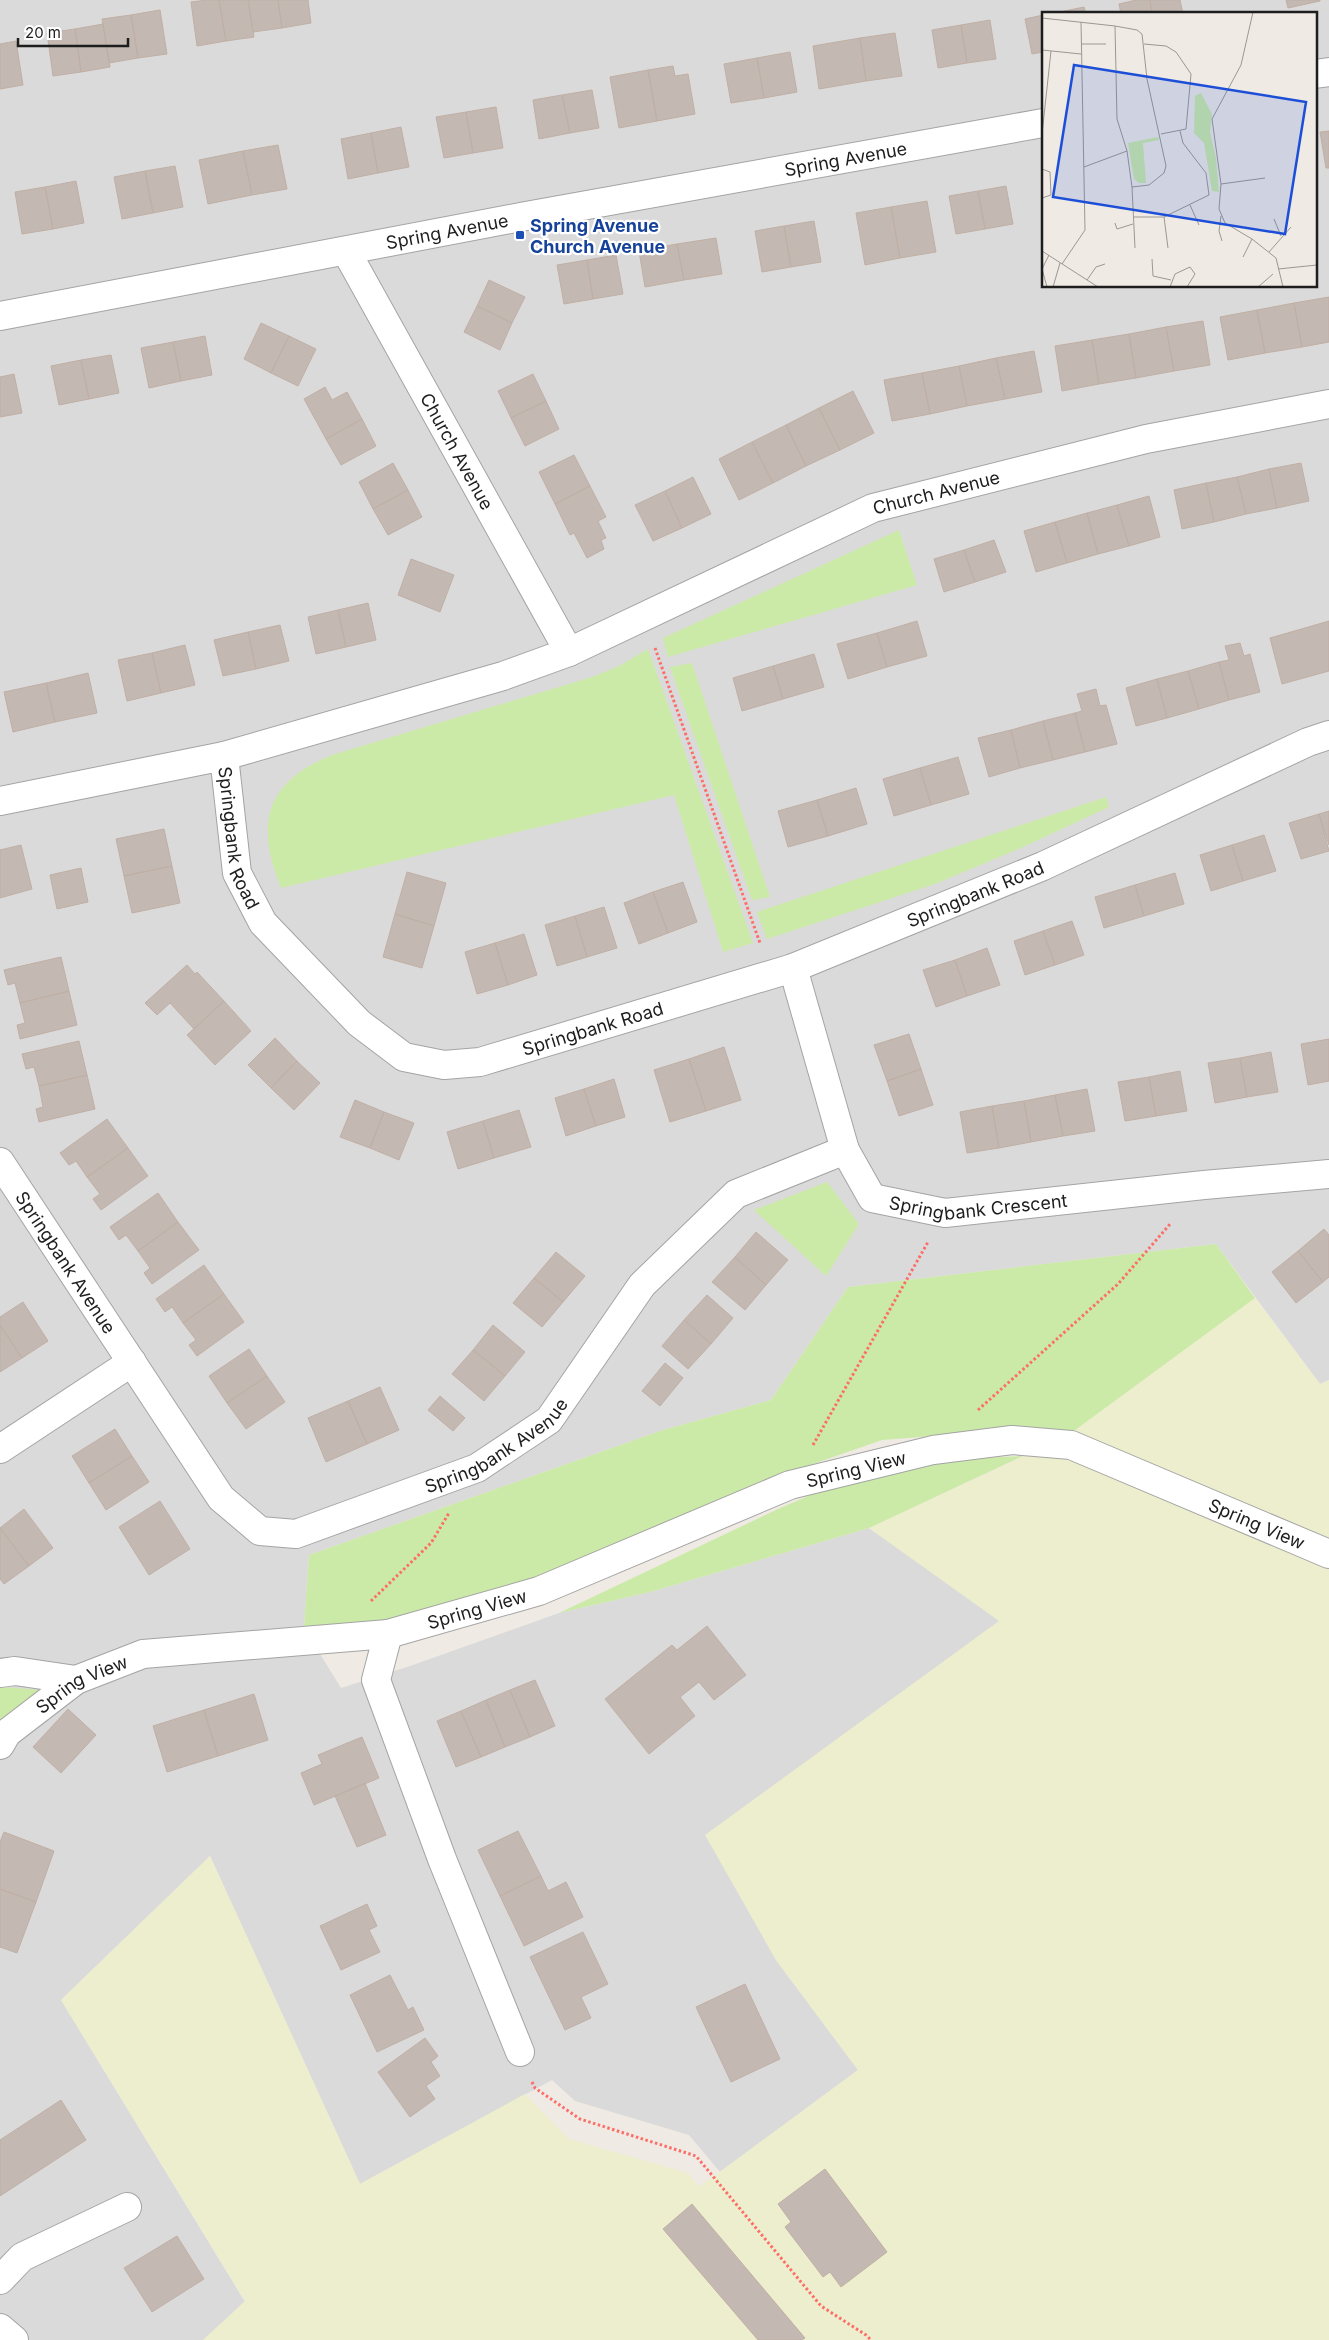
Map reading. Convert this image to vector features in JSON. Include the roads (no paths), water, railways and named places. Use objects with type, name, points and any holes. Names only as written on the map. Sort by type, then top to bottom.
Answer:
[{"type":"street","points":[[1316,74],[1329,72]]},
{"type":"street","name":"Spring Avenue","points":[[0,316],[526,216],[1042,123]]},
{"type":"street","name":"Church Avenue","points":[[346,251],[569,652]]},
{"type":"street","name":"Church Avenue","points":[[224,756],[503,676],[569,652],[873,508],[1146,439],[1329,404]]},
{"type":"street","name":"Springbank Road","points":[[0,801],[224,756],[237,873],[263,923],[359,1023],[404,1057],[444,1065],[480,1062],[782,971],[1043,866],[1308,742],[1329,735]]},
{"type":"street","name":"Springbank Crescent","points":[[782,971],[845,1150],[872,1198],[945,1213],[1204,1185],[1329,1174]]},
{"type":"street","name":"Springbank Avenue","points":[[0,1162],[221,1498],[260,1530],[296,1534],[477,1468],[549,1420],[642,1284],[736,1194],[845,1150]]},
{"type":"street","points":[[0,1449],[132,1362]]},
{"type":"street","name":"Spring View","points":[[0,1745],[7,1733],[76,1680],[143,1654],[388,1634],[539,1591],[790,1485],[933,1450],[1012,1440],[1071,1445],[1329,1554]]},
{"type":"street","points":[[388,1634],[376,1680],[442,1859],[520,2052]]},
{"type":"street","points":[[0,1673],[15,1671],[76,1680]]},
{"type":"street","points":[[0,2280],[22,2257],[127,2207]]},
{"type":"street","points":[[0,2328],[14,2340]]},
{"type":"place","name":"Spring Avenue Church Avenue","points":[[520,235]]}]
